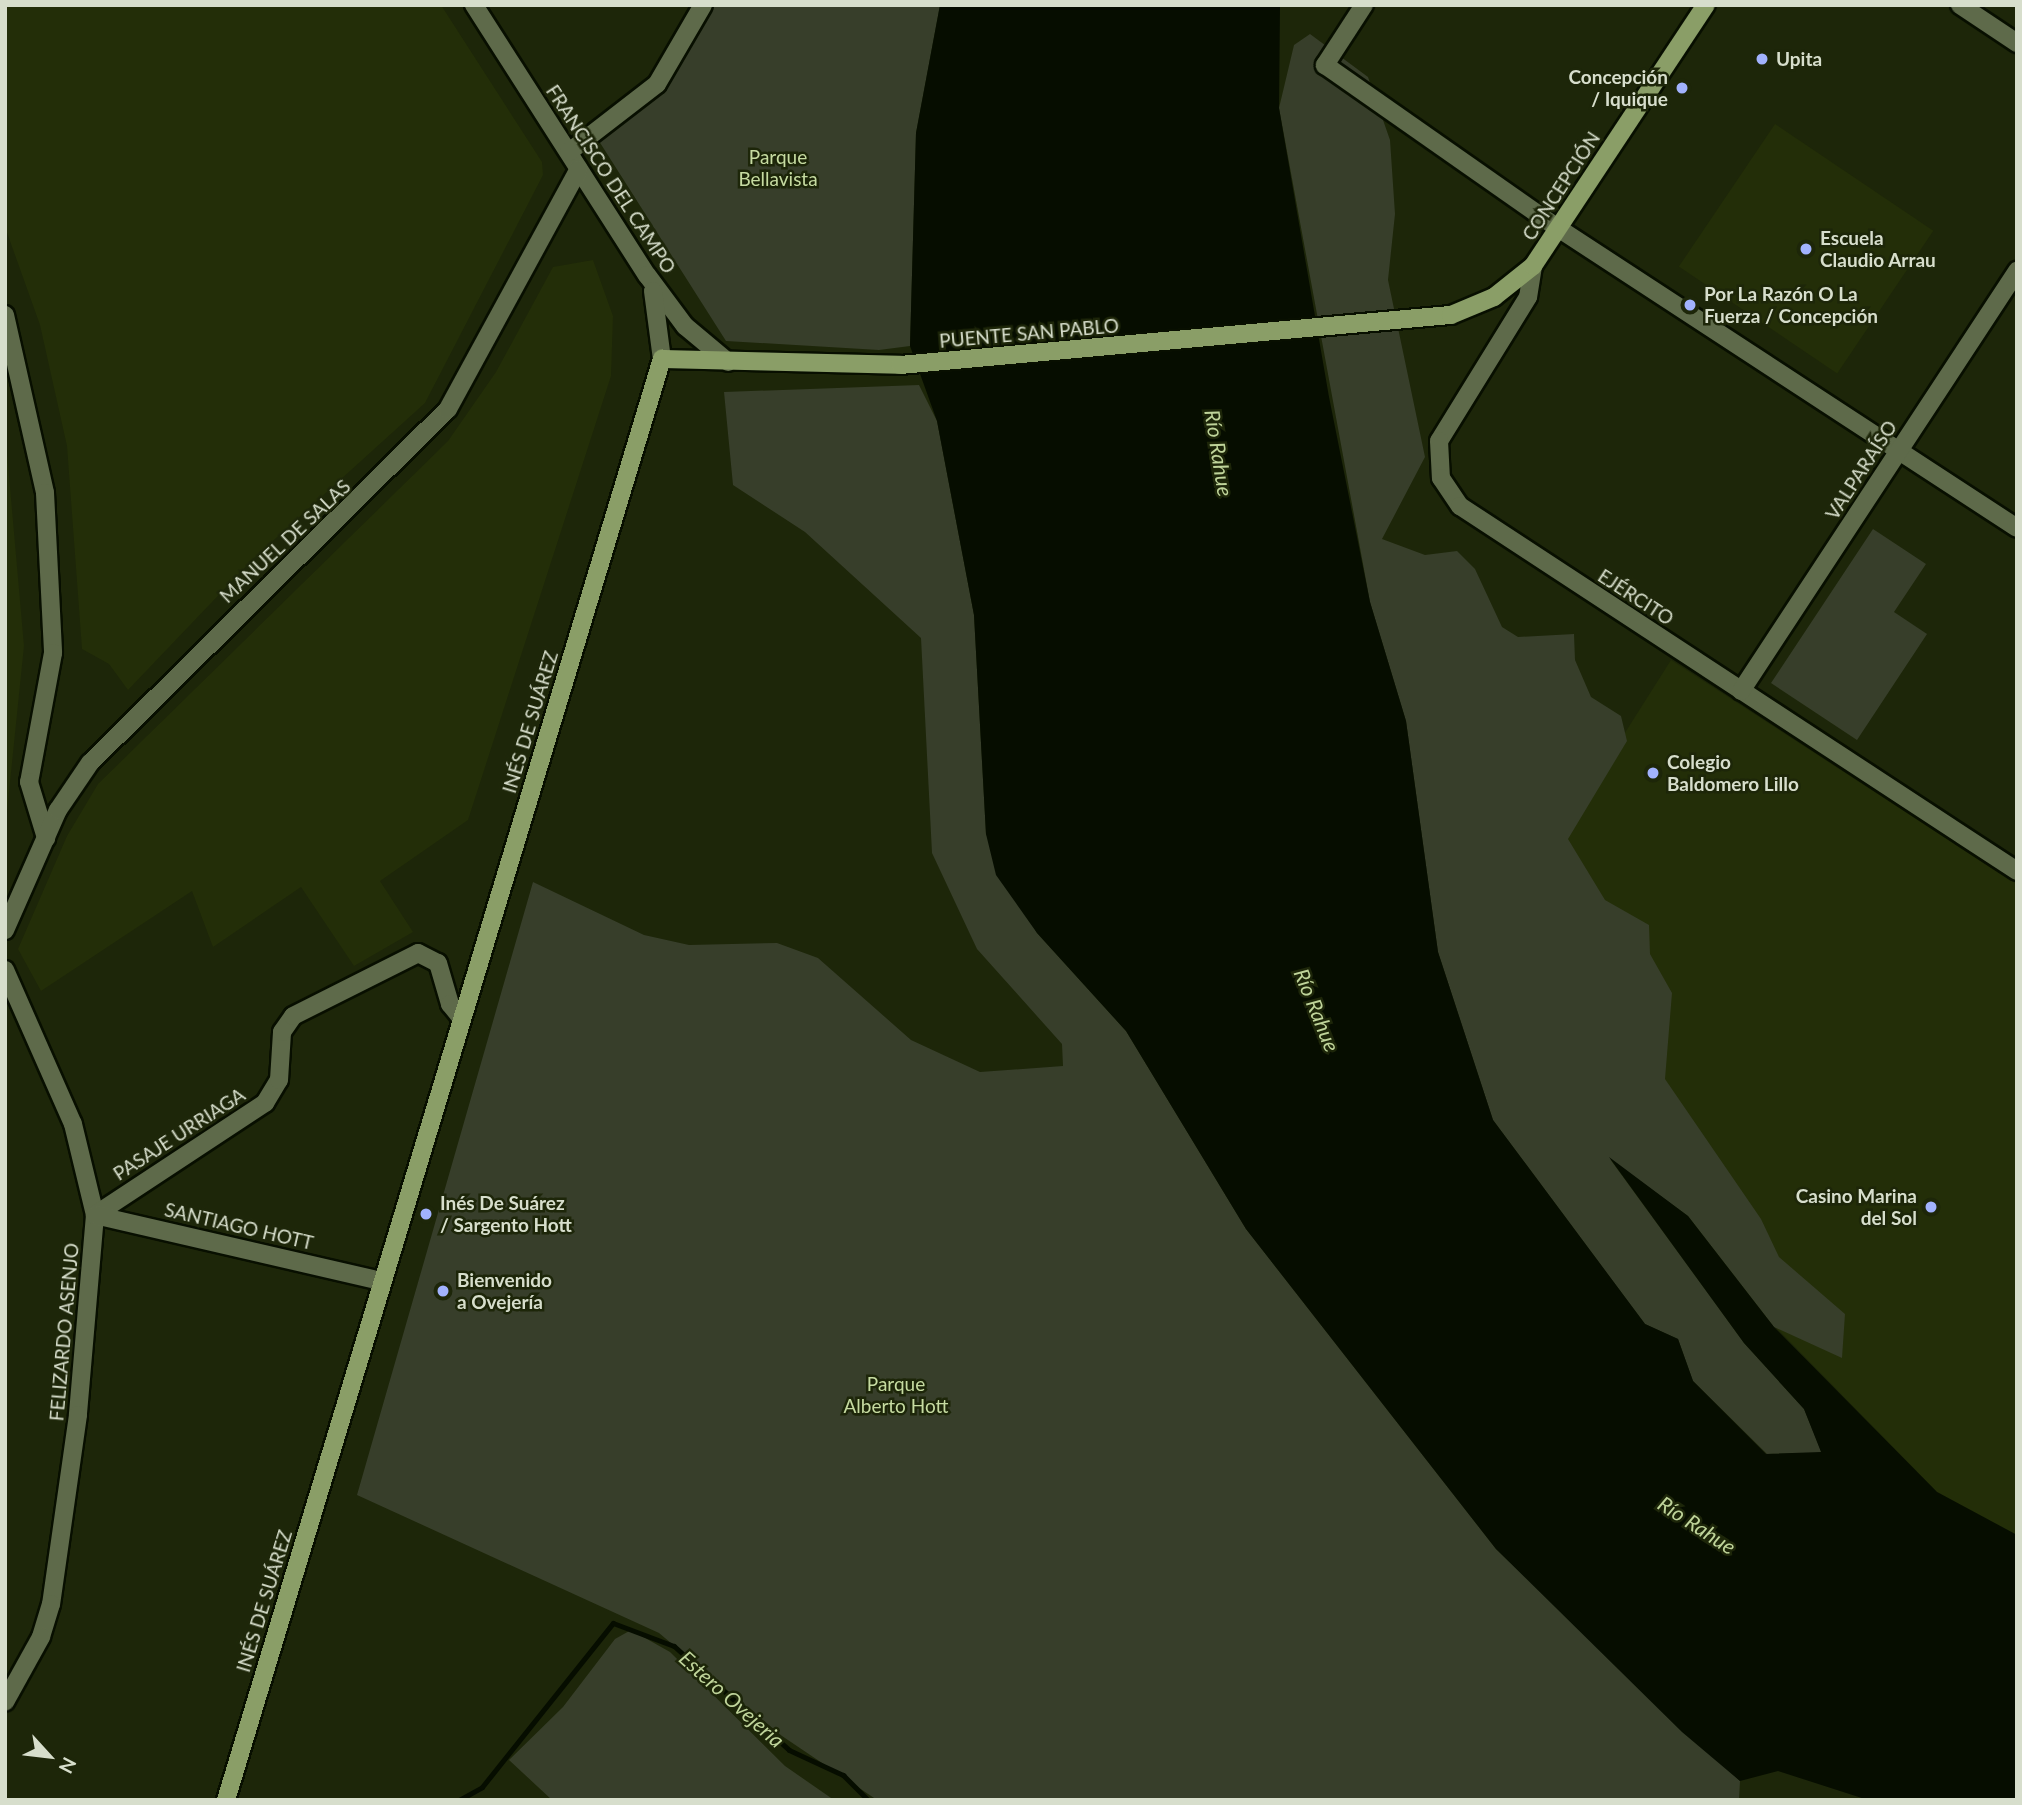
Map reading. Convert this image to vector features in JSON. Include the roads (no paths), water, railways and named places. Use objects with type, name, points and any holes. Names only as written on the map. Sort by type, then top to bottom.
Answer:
[{"type":"main road","name":"CONCEPCIÓN","points":[[1399,323],[1451,315],[1494,297],[1533,266],[1706,5]]},
{"type":"main road","name":"PUENTE SAN PABLO","points":[[662,359],[901,365],[1399,323]]},
{"type":"main road","name":"INÉS DE SUÁREZ","points":[[226,1800],[343,1414],[377,1283],[413,1180],[662,359]]},
{"type":"street","name":"FRANCISCO DEL CAMPO","points":[[474,5],[646,275],[685,326],[727,362]]},
{"type":"street","points":[[569,152],[657,84],[704,5]]},
{"type":"street","points":[[1364,5],[1325,65],[1558,228],[2017,528]]},
{"type":"street","points":[[1960,5],[2017,43]]},
{"type":"street","name":"MANUEL DE SALAS","points":[[5,930],[67,793],[100,751],[447,409],[579,169]]},
{"type":"street","name":"EJÉRCITO","points":[[1533,266],[1528,297],[1439,441],[1441,478],[1460,506],[2017,872]]},
{"type":"street","name":"VALPARAÍSO","points":[[1741,691],[2017,271]]},
{"type":"street","name":"INÉS DE SUÁREZ","points":[[646,275],[661,318],[662,359]]},
{"type":"street","points":[[5,315],[45,493],[53,653],[29,782],[46,838]]},
{"type":"street","name":"PASAJE URRIAGA","points":[[95,1215],[265,1103],[279,1080],[282,1032],[293,1016],[418,953],[438,963],[450,1004],[462,1019]]},
{"type":"street","name":"FELIZARDO ASENJO","points":[[5,970],[73,1124],[95,1215],[78,1415],[51,1604],[41,1637],[5,1702]]},
{"type":"street","name":"SANTIAGO HOTT","points":[[95,1215],[377,1283]]},
{"type":"water","name":"Río Rahue","points":[[940,5],[1280,5],[1279,108],[1329,397],[1370,602],[1406,721],[1438,952],[1493,1120],[1645,1324],[1678,1339],[1693,1381],[1766,1454],[1821,1452],[1804,1409],[1744,1343],[1609,1157],[1688,1216],[1774,1327],[1937,1492],[2017,1535],[2017,1800],[1868,1800],[1778,1771],[1740,1781],[1682,1732],[1496,1549],[1246,1229],[1126,1031],[1037,933],[996,875],[986,834],[974,615],[937,421],[910,346],[916,133]]},
{"type":"waterway","name":"Estero Ovejeria","points":[[459,1800],[482,1787],[613,1623],[674,1646],[789,1750],[843,1775],[868,1800]]},
{"type":"place","name":"Upita","points":[[1762,59]]},
{"type":"place","name":"Concepción / Iquique","points":[[1682,88]]},
{"type":"place","name":"Escuela Claudio Arrau","points":[[1806,249]]},
{"type":"place","name":"Por La Razón O La Fuerza / Concepción","points":[[1690,305]]},
{"type":"place","name":"Colegio Baldomero Lillo","points":[[1653,773]]},
{"type":"place","name":"Casino Marina del Sol","points":[[1931,1207]]},
{"type":"place","name":"Inés De Suárez / Sargento Hott","points":[[426,1214]]},
{"type":"place","name":"Bienvenido a Ovejería","points":[[443,1291]]},
{"type":"park label","name":"Parque Bellavista","points":[[778,168]]},
{"type":"park label","name":"Parque Alberto Hott","points":[[896,1395]]}]
